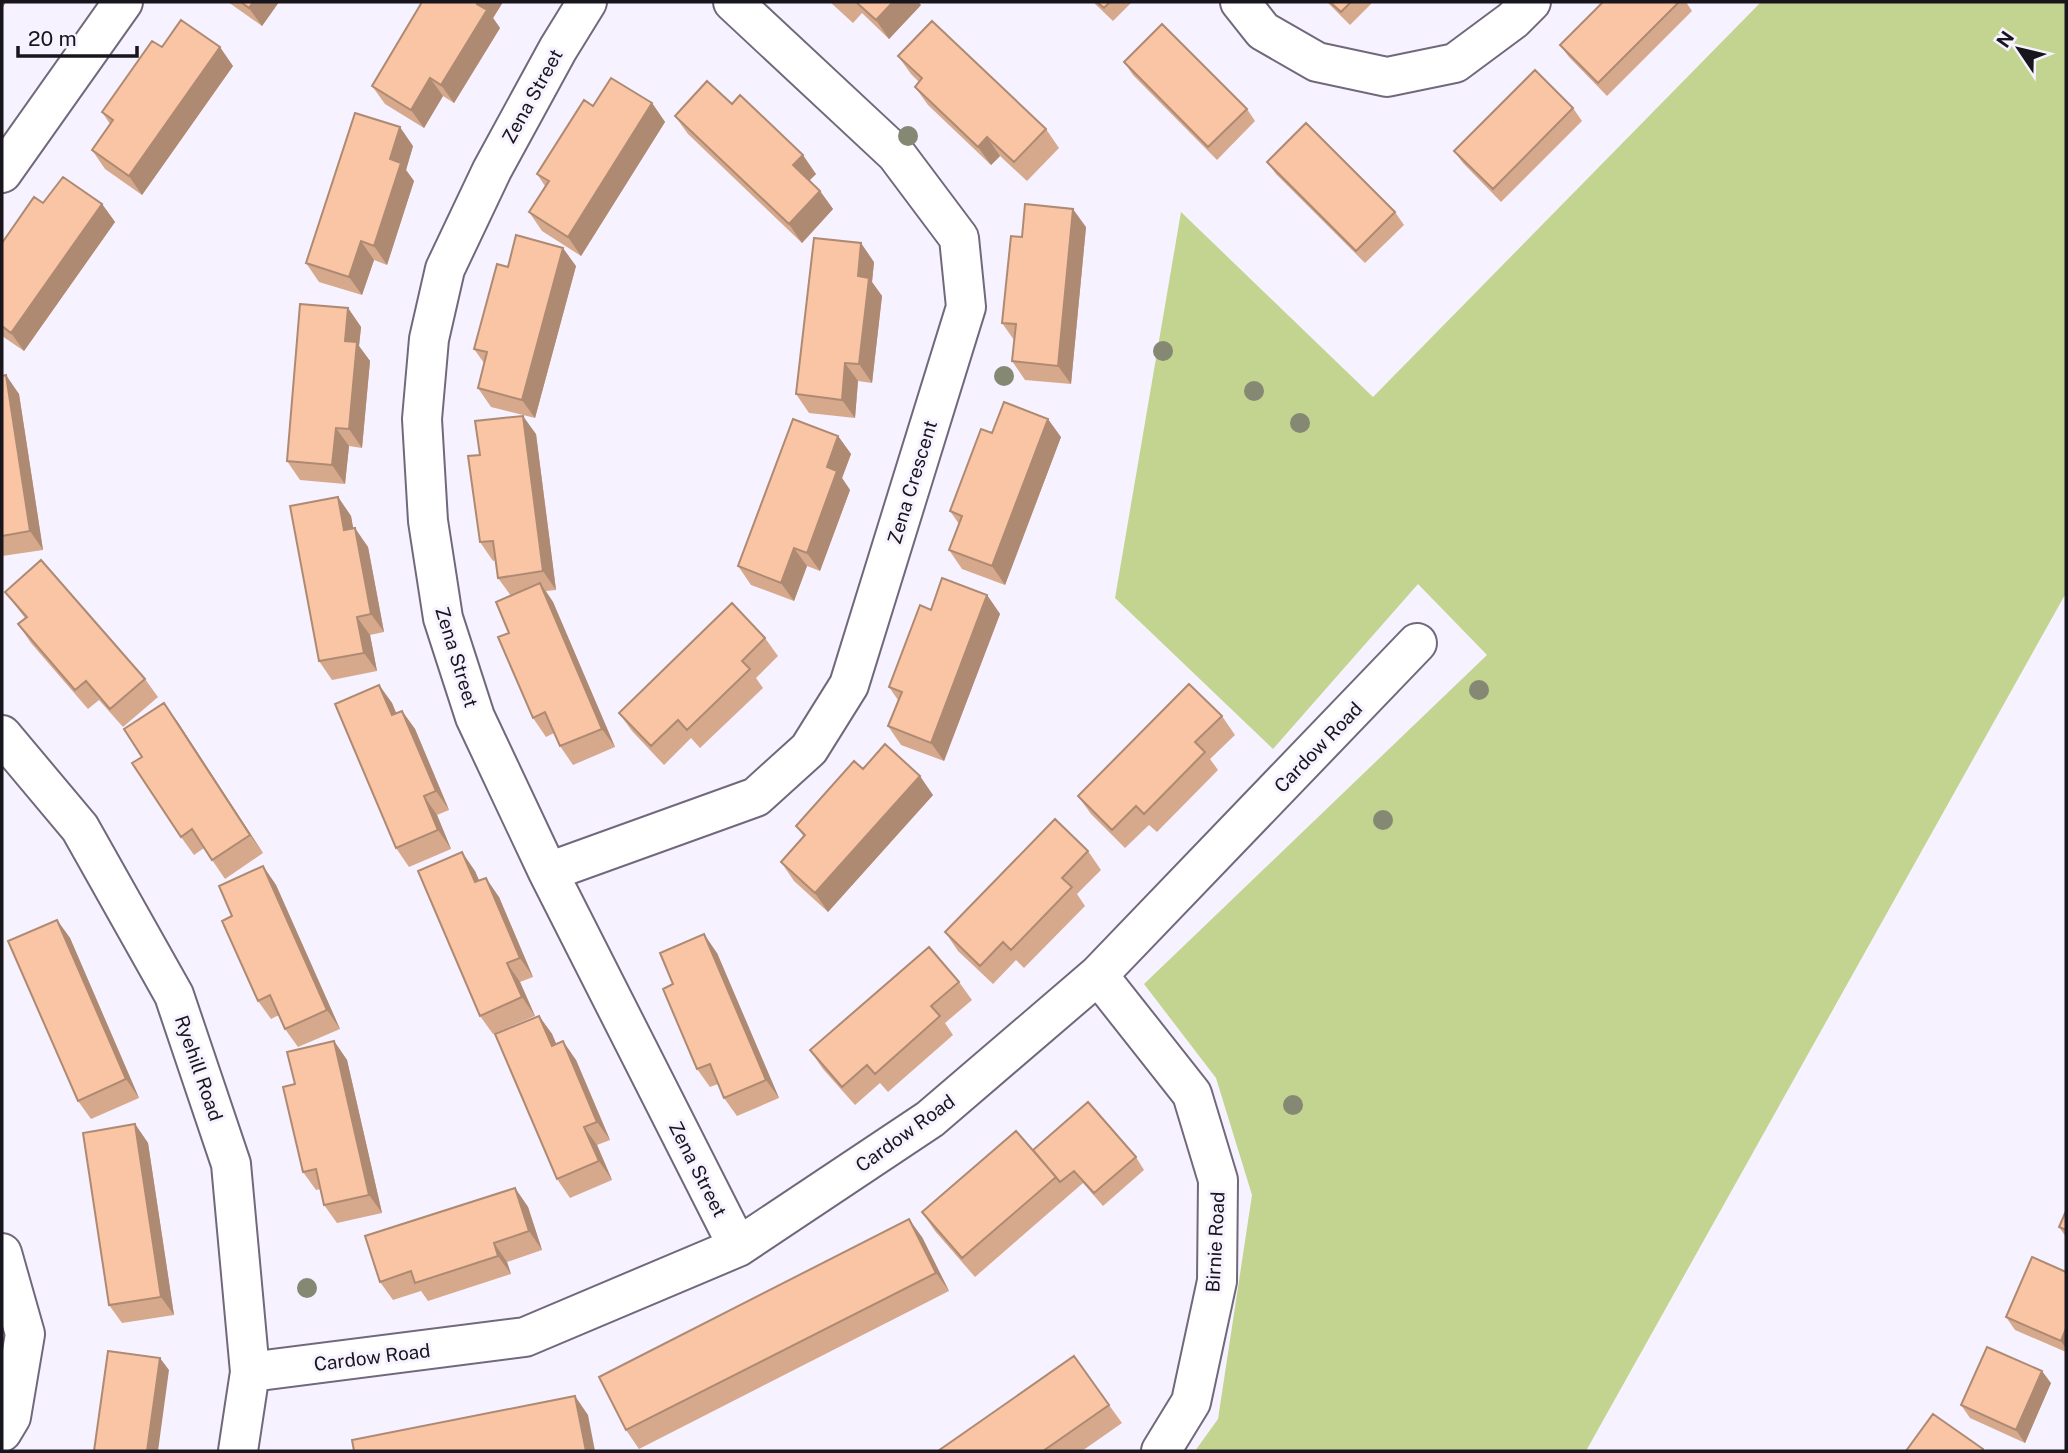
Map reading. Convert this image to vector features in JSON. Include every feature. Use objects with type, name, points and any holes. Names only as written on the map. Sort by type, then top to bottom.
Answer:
[{"type":"street","points":[[2,171],[123,2]]},
{"type":"street","name":"Zena Street","points":[[587,2],[558,49],[492,170],[445,269],[429,339],[422,419],[428,521],[443,618],[475,717],[548,872],[738,1247]]},
{"type":"street","name":"Zena Crescent","points":[[548,872],[756,797],[809,749],[849,685],[966,307],[958,239],[896,154],[733,2]]},
{"type":"street","points":[[1240,2],[1263,31],[1317,62],[1387,77],[1455,63],[1513,20],[1531,2]]},
{"type":"street","name":"Cardow Road","points":[[250,1372],[525,1337],[738,1247],[930,1119],[1098,975],[1417,643]]},
{"type":"street","name":"Ryehill Road","points":[[2,735],[80,828],[174,995],[231,1164],[250,1372],[238,1451]]},
{"type":"street","name":"Birnie Road","points":[[1098,975],[1192,1094],[1218,1180],[1217,1281],[1191,1402],[1161,1451]]},
{"type":"street","points":[[2,1253],[25,1334],[11,1417],[2,1432]]},
{"type":"green space","points":[[1761,2],[2066,2],[2066,593],[1586,1451],[1195,1451],[1218,1419],[1252,1195],[1216,1078],[1144,984],[1487,655],[1418,584],[1273,749],[1115,598],[1181,212],[1373,397]]},
{"type":"building","points":[[241,2],[253,2],[249,8]]},
{"type":"building","points":[[422,2],[478,2],[477,4],[487,10],[441,85],[430,78],[411,110],[372,86]]},
{"type":"building","points":[[856,2],[893,2],[876,20]]},
{"type":"building","points":[[1097,2],[1110,2],[1104,8]]},
{"type":"building","points":[[1330,2],[1351,2],[1341,12]]},
{"type":"building","points":[[1603,2],[1679,2],[1598,83],[1560,45]]},
{"type":"building","points":[[181,20],[220,47],[129,176],[92,150],[113,120],[102,112],[152,41],[162,47]]},
{"type":"building","points":[[932,21],[1046,129],[1014,162],[987,137],[978,147],[915,87],[922,78],[898,56]]},
{"type":"building","points":[[1162,24],[1247,109],[1208,147],[1124,62]]},
{"type":"building","points":[[1535,70],[1573,108],[1493,189],[1454,151]]},
{"type":"building","points":[[611,78],[652,103],[568,237],[529,212],[549,181],[537,174],[584,100],[593,106]]},
{"type":"building","points":[[707,81],[732,104],[740,95],[803,155],[793,165],[820,191],[789,224],[675,116]]},
{"type":"building","points":[[355,113],[400,127],[390,159],[401,163],[374,246],[361,241],[349,277],[306,263]]},
{"type":"building","points":[[1306,123],[1395,212],[1356,251],[1267,162]]},
{"type":"building","points":[[63,177],[102,204],[11,333],[2,326],[2,243],[34,197],[43,203]]},
{"type":"building","points":[[1025,204],[1073,209],[1058,366],[1012,361],[1016,324],[1002,323],[1011,236],[1022,237]]},
{"type":"building","points":[[516,235],[563,248],[522,400],[478,388],[487,352],[474,349],[497,264],[508,267]]},
{"type":"building","points":[[814,238],[861,243],[858,276],[869,278],[859,364],[845,363],[842,400],[796,394]]},
{"type":"building","points":[[300,304],[348,308],[345,341],[357,342],[349,429],[336,428],[332,465],[287,461]]},
{"type":"building","points":[[6,375],[30,531],[2,536],[2,376]]},
{"type":"building","points":[[1004,402],[1048,419],[992,566],[949,550],[962,516],[950,511],[981,429],[992,433]]},
{"type":"building","points":[[523,416],[543,571],[498,578],[493,541],[480,542],[468,456],[480,455],[475,421]]},
{"type":"building","points":[[793,419],[838,436],[827,467],[837,471],[807,553],[794,548],[781,583],[738,566]]},
{"type":"building","points":[[338,497],[344,530],[355,528],[371,614],[357,617],[364,653],[319,661],[290,506]]},
{"type":"building","points":[[41,560],[145,679],[110,709],[86,681],[75,690],[18,624],[27,617],[5,592]]},
{"type":"building","points":[[942,578],[987,595],[931,743],[888,726],[902,692],[889,687],[920,605],[931,610]]},
{"type":"building","points":[[540,583],[602,729],[560,746],[545,712],[533,718],[498,637],[509,633],[496,602]]},
{"type":"building","points":[[732,603],[765,638],[742,661],[750,669],[687,730],[678,720],[651,746],[619,713]]},
{"type":"building","points":[[1189,684],[1222,716],[1195,742],[1205,752],[1144,814],[1136,806],[1112,830],[1078,796]]},
{"type":"building","points":[[379,685],[392,715],[402,711],[436,791],[424,796],[438,830],[396,848],[335,704]]},
{"type":"building","points":[[164,703],[250,835],[212,860],[192,829],[181,837],[132,763],[142,757],[124,729]]},
{"type":"building","points":[[885,744],[920,776],[815,893],[781,862],[805,835],[796,826],[854,761],[863,769]]},
{"type":"building","points":[[1055,819],[1088,851],[1062,878],[1072,887],[1011,950],[1003,942],[980,966],[945,932]]},
{"type":"building","points":[[462,852],[475,882],[486,878],[520,958],[507,963],[522,997],[480,1016],[418,871]]},
{"type":"building","points":[[263,866],[327,1010],[285,1029],[270,995],[258,1001],[222,921],[232,916],[219,886]]},
{"type":"building","points":[[57,920],[126,1079],[78,1101],[8,941]]},
{"type":"building","points":[[704,934],[766,1080],[724,1098],[710,1064],[697,1069],[663,989],[673,984],[660,953]]},
{"type":"building","points":[[929,947],[959,982],[931,1006],[940,1016],[875,1074],[867,1065],[842,1087],[810,1050]]},
{"type":"building","points":[[539,1016],[552,1046],[563,1041],[597,1122],[584,1127],[599,1161],[557,1179],[495,1034]]},
{"type":"building","points":[[334,1041],[369,1195],[324,1205],[316,1169],[303,1172],[283,1087],[295,1084],[287,1052]]},
{"type":"building","points":[[1088,1102],[1136,1157],[1094,1193],[1074,1171],[1060,1182],[1033,1150]]},
{"type":"building","points":[[135,1124],[161,1297],[109,1305],[83,1133]]},
{"type":"building","points":[[1016,1131],[1056,1177],[962,1258],[922,1212]]},
{"type":"building","points":[[515,1188],[529,1231],[494,1243],[498,1256],[415,1283],[411,1271],[380,1282],[365,1236]]},
{"type":"building","points":[[2066,1211],[2066,1230],[2059,1227]]},
{"type":"building","points":[[909,1219],[936,1273],[626,1430],[599,1377]]},
{"type":"building","points":[[2032,1257],[2066,1272],[2066,1328],[2061,1341],[2006,1317]]},
{"type":"building","points":[[1987,1347],[2042,1371],[2016,1430],[1961,1405]]},
{"type":"building","points":[[108,1351],[160,1358],[147,1451],[94,1451]]},
{"type":"building","points":[[1074,1356],[1109,1405],[1043,1451],[938,1451]]},
{"type":"building","points":[[575,1396],[586,1451],[354,1451],[352,1440]]},
{"type":"building","points":[[1933,1414],[1983,1449],[1982,1451],[1906,1451]]}]
